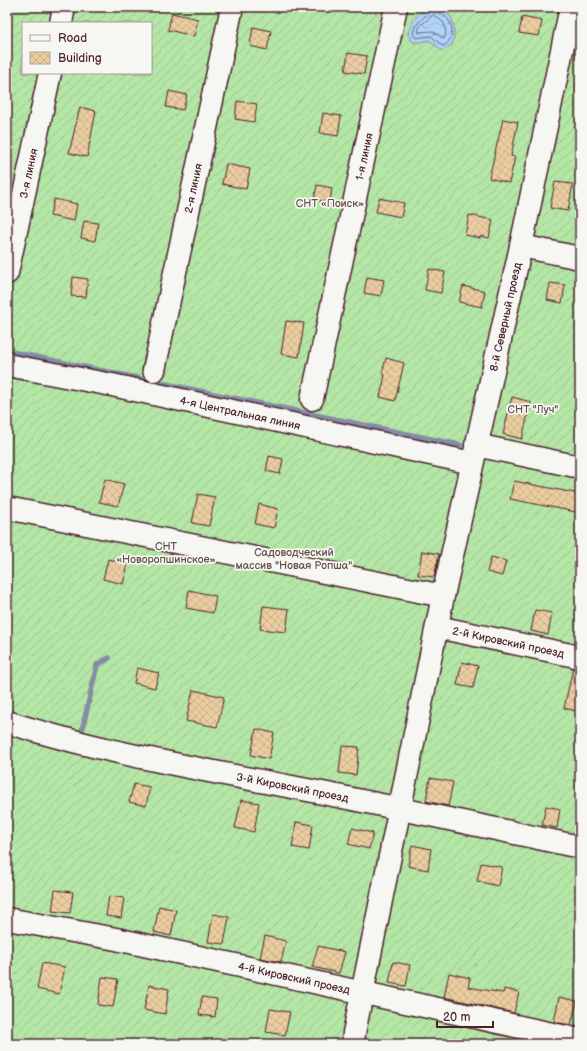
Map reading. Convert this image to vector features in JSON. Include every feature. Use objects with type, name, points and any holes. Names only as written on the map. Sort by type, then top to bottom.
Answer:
[{"type":"street","points":[[61,22],[64,7]]},
{"type":"street","name":"2-я линия","points":[[154,370],[232,7]]},
{"type":"street","name":"1-я линия","points":[[312,399],[396,7]]},
{"type":"street","name":"8-й Северный проезд","points":[[354,1044],[362,993],[443,596],[474,454],[521,246],[571,53],[571,7]]},
{"type":"street","name":"3-я линия","points":[[7,273],[50,74]]},
{"type":"street","points":[[521,246],[580,258]]},
{"type":"street","name":"4-я Центральная линия","points":[[7,365],[474,454],[580,467]]},
{"type":"street","points":[[7,508],[443,596]]},
{"type":"street","name":"2-й Кировский проезд","points":[[437,627],[580,657]]},
{"type":"street","name":"3-й Кировский проезд","points":[[7,722],[46,735],[163,762],[400,808],[580,848]]},
{"type":"street","name":"4-й Кировский проезд","points":[[7,920],[116,939],[580,1040]]},
{"type":"green space","name":"Садоводческий массив \"Новая Ропша\"","points":[[7,7],[580,7],[580,1044],[7,1044]]},
{"type":"water","points":[[432,7],[445,11],[452,20],[454,26],[452,45],[442,51],[429,40],[413,42],[408,34],[416,17],[423,11]]},
{"type":"building","points":[[172,13],[198,19],[194,36],[168,30]]},
{"type":"building","points":[[522,17],[542,21],[539,36],[519,33]]},
{"type":"building","points":[[253,27],[271,31],[267,50],[250,46]]},
{"type":"building","points":[[348,53],[367,56],[364,74],[345,71]]},
{"type":"building","points":[[169,91],[187,95],[183,110],[166,107]]},
{"type":"building","points":[[237,101],[257,104],[254,122],[235,119]]},
{"type":"building","points":[[80,107],[96,111],[87,157],[69,153]]},
{"type":"building","points":[[323,113],[341,116],[338,136],[320,133]]},
{"type":"building","points":[[503,119],[518,122],[511,156],[515,157],[509,183],[489,178]]},
{"type":"building","points":[[226,164],[250,169],[246,189],[222,184]]},
{"type":"building","points":[[555,182],[573,184],[568,211],[550,208]]},
{"type":"building","points":[[317,185],[332,188],[330,202],[314,200]]},
{"type":"building","points":[[379,198],[404,203],[401,217],[376,212]]},
{"type":"building","points":[[54,199],[77,204],[74,221],[50,216]]},
{"type":"building","points":[[469,215],[493,220],[489,238],[465,235]]},
{"type":"building","points":[[84,221],[98,223],[95,241],[81,238]]},
{"type":"building","points":[[429,269],[445,272],[441,293],[425,290]]},
{"type":"building","points":[[73,277],[88,279],[86,297],[71,296]]},
{"type":"building","points":[[367,277],[384,280],[381,296],[364,293]]},
{"type":"building","points":[[550,283],[565,285],[562,303],[547,300]]},
{"type":"building","points":[[463,286],[485,291],[482,307],[459,302]]},
{"type":"building","points":[[286,321],[304,323],[299,357],[281,354]]},
{"type":"building","points":[[386,358],[404,363],[395,401],[380,397],[385,375],[382,374]]},
{"type":"building","points":[[512,397],[531,402],[522,439],[503,434]]},
{"type":"building","points":[[269,456],[283,459],[280,474],[266,471]]},
{"type":"building","points":[[105,479],[124,484],[118,506],[99,502]]},
{"type":"building","points":[[514,481],[580,494],[576,512],[510,499]]},
{"type":"building","points":[[198,494],[215,497],[209,526],[192,523]]},
{"type":"building","points":[[259,504],[278,509],[274,528],[255,524]]},
{"type":"building","points":[[422,551],[439,554],[434,577],[418,575]]},
{"type":"building","points":[[491,557],[506,561],[502,576],[487,572]]},
{"type":"building","points":[[108,559],[128,564],[123,584],[103,579]]},
{"type":"building","points":[[189,590],[216,596],[213,613],[186,608]]},
{"type":"building","points":[[263,606],[289,609],[286,632],[260,629]]},
{"type":"building","points":[[535,610],[552,613],[548,635],[531,631]]},
{"type":"building","points":[[462,662],[478,666],[473,688],[457,685]]},
{"type":"building","points":[[137,668],[159,673],[155,688],[134,683]]},
{"type":"building","points":[[573,668],[580,669],[580,712],[564,708]]},
{"type":"building","points":[[193,690],[224,697],[217,727],[186,721]]},
{"type":"building","points":[[256,729],[274,733],[269,759],[251,755]]},
{"type":"building","points":[[342,746],[359,747],[356,775],[339,773]]},
{"type":"building","points":[[430,778],[453,782],[448,806],[426,801]]},
{"type":"building","points":[[134,784],[150,787],[146,806],[129,802]]},
{"type":"building","points":[[241,800],[259,803],[254,832],[235,828]]},
{"type":"building","points":[[546,806],[560,809],[557,828],[542,825]]},
{"type":"building","points":[[296,822],[313,825],[309,850],[292,847]]},
{"type":"building","points":[[352,828],[373,833],[369,849],[348,844]]},
{"type":"building","points":[[412,845],[431,849],[428,870],[408,866]]},
{"type":"building","points":[[481,863],[502,867],[498,886],[477,881]]},
{"type":"building","points":[[55,890],[73,892],[70,913],[52,911]]},
{"type":"building","points":[[109,896],[124,898],[121,918],[106,916]]},
{"type":"building","points":[[159,906],[176,910],[171,936],[154,932]]},
{"type":"building","points":[[213,914],[229,917],[224,944],[208,942]]},
{"type":"building","points":[[265,936],[286,941],[281,962],[260,958]]},
{"type":"building","points":[[318,946],[345,952],[339,973],[312,967]]},
{"type":"building","points":[[393,962],[410,965],[406,986],[389,983]]},
{"type":"building","points":[[42,963],[65,967],[59,994],[37,989]]},
{"type":"building","points":[[449,973],[470,978],[468,987],[503,993],[504,989],[519,992],[514,1013],[444,997]]},
{"type":"building","points":[[102,977],[118,979],[113,1007],[98,1005]]},
{"type":"building","points":[[149,985],[169,989],[165,1014],[144,1010]]},
{"type":"building","points":[[202,997],[217,999],[215,1017],[199,1015]]},
{"type":"building","points":[[559,997],[577,1001],[571,1025],[554,1022]]},
{"type":"building","points":[[270,1009],[290,1012],[285,1035],[266,1032]]},
{"type":"waterway","points":[[7,351],[460,445]]},
{"type":"waterway","points":[[78,734],[81,735],[97,665],[109,658]]},
{"type":"park label","name":"СНТ «Поиск»","points":[[330,203]]},
{"type":"park label","name":"СНТ \"Луч\"","points":[[533,409]]},
{"type":"park label","name":"СНТ «Новоропшинское»","points":[[166,552]]}]
